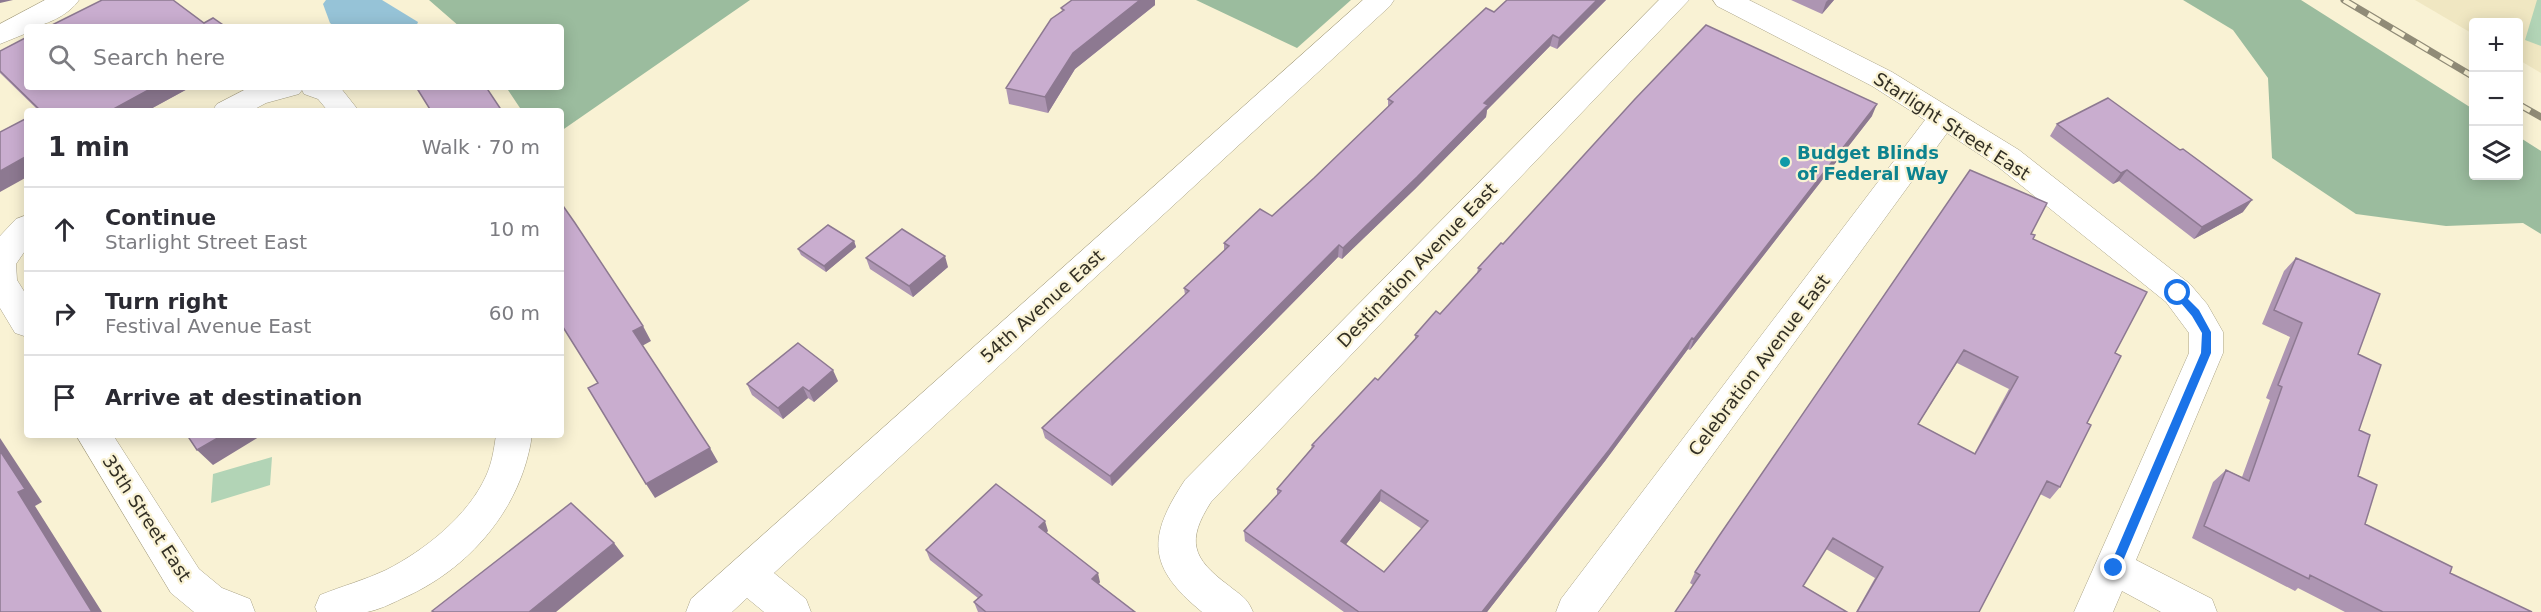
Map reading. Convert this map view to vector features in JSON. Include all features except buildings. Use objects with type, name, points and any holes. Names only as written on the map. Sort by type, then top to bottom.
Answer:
[{"type":"street","points":[[0,35],[65,0]]},
{"type":"street","name":"54th Avenue East","points":[[705,612],[1380,0]]},
{"type":"street","name":"Destination Avenue East","points":[[1234,612],[1200,589],[1187,574],[1178,557],[1178,525],[1183,511],[1197,492],[1676,0]]},
{"type":"street","name":"Starlight Street East","points":[[1727,0],[1882,79],[2008,158],[2178,293],[2195,313],[2206,332],[2206,353],[2114,568]]},
{"type":"street","points":[[233,108],[270,90]]},
{"type":"street","points":[[322,90],[328,92],[341,108]]},
{"type":"street","name":"Celebration Avenue East","points":[[1575,612],[1943,117]]},
{"type":"street","points":[[8,251],[1,281],[24,319]]},
{"type":"street","name":"35th Street East","points":[[96,438],[185,581],[208,600],[236,612]]},
{"type":"street","points":[[326,610],[399,581],[443,552],[478,521],[500,491],[509,468],[514,438]]},
{"type":"street","points":[[2093,612],[2114,568],[2198,612]]},
{"type":"street","points":[[747,573],[792,612]]},
{"type":"shaded area","points":[[2415,0],[2541,0],[2541,73],[2523,62],[2523,18],[2469,18],[2469,32]]},
{"type":"green space","points":[[429,0],[750,0],[564,129],[564,108],[520,108],[508,90],[564,90],[564,24],[457,24]]},
{"type":"green space","points":[[1196,0],[1351,0],[1297,48]]},
{"type":"green space","points":[[2183,0],[2301,0],[2469,106],[2469,180],[2523,180],[2523,140],[2541,151],[2541,234],[2523,223],[2446,226],[2356,214],[2272,158],[2268,78],[2233,30]]},
{"type":"green space","points":[[2537,0],[2541,0],[2541,46],[2525,40]]},
{"type":"green space","points":[[272,457],[270,485],[211,503],[213,474]]},
{"type":"water","points":[[326,0],[382,0],[418,22],[417,24],[331,24],[323,4]]},
{"type":"railway","points":[[2344,0],[2469,74]]},
{"type":"railway","points":[[2523,107],[2541,117]]},
{"type":"place","name":"Budget Blinds of Federal Way","points":[[1785,162]]},
{"type":"route","points":[[2114,568],[2206,353],[2206,332],[2195,313],[2178,293]]}]
